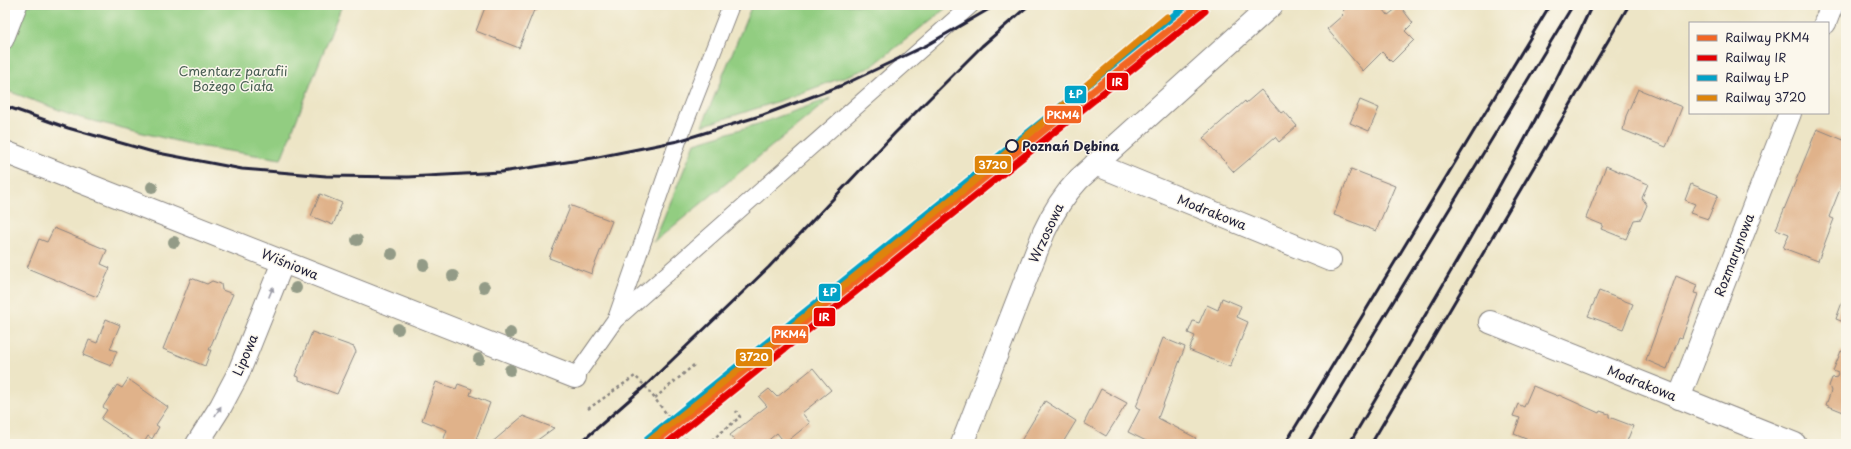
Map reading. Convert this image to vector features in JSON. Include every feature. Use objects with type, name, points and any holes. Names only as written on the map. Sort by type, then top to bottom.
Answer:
[{"type":"street","name":"Wrzosowa","points":[[962,444],[1053,211],[1064,195],[1095,164],[1272,5]]},
{"type":"street","points":[[1825,22],[1832,5]]},
{"type":"street","name":"Rozmarynowa","points":[[1679,398],[1790,114]]},
{"type":"street","name":"Wiśniowa","points":[[5,152],[575,378]]},
{"type":"street","name":"Modrakowa","points":[[1095,164],[1330,260]]},
{"type":"street","name":"Lipowa","points":[[197,444],[221,406],[238,374],[283,262]]},
{"type":"street","name":"Modrakowa","points":[[1490,322],[1795,444]]},
{"type":"lane","points":[[5,41],[19,5]]},
{"type":"lane","points":[[615,320],[678,141],[731,5]]},
{"type":"lane","points":[[575,378],[615,320],[971,5]]},
{"type":"path","points":[[655,398],[694,365]]},
{"type":"path","points":[[588,409],[635,376],[655,398],[686,439],[681,444]]},
{"type":"path","points":[[707,444],[740,416],[736,411]]},
{"type":"green space","name":"Cmentarz parafii Bożego Ciała","points":[[5,5],[342,5],[281,159],[197,146],[81,118],[5,90]]},
{"type":"green space","points":[[752,5],[945,5],[946,8],[871,67],[779,101],[702,126]]},
{"type":"green space","points":[[831,98],[654,242],[695,143],[761,123]]},
{"type":"building","points":[[486,5],[538,5],[536,11],[534,10],[519,48],[476,31]]},
{"type":"building","points":[[1349,5],[1380,5],[1388,15],[1400,6],[1413,23],[1405,31],[1414,40],[1392,62],[1382,52],[1363,71],[1327,29],[1343,15],[1341,13]]},
{"type":"building","points":[[1638,89],[1682,107],[1666,147],[1623,130],[1626,116]]},
{"type":"building","points":[[1261,90],[1281,113],[1284,111],[1297,126],[1279,142],[1275,137],[1234,172],[1203,138],[1245,101],[1246,103]]},
{"type":"building","points":[[1360,100],[1379,108],[1369,131],[1350,123]]},
{"type":"building","points":[[1817,129],[1846,141],[1846,174],[1829,217],[1834,219],[1818,261],[1783,248],[1789,234],[1776,229]]},
{"type":"building","points":[[1606,166],[1648,184],[1642,198],[1647,205],[1641,219],[1634,220],[1626,239],[1601,229],[1603,225],[1586,218]]},
{"type":"building","points":[[1351,169],[1395,186],[1376,231],[1334,215]]},
{"type":"building","points":[[1691,184],[1718,195],[1708,219],[1690,213],[1695,204],[1685,200]]},
{"type":"building","points":[[320,194],[342,203],[333,225],[311,216]]},
{"type":"building","points":[[569,205],[612,221],[592,274],[549,258],[569,210]]},
{"type":"building","points":[[54,228],[107,250],[101,264],[110,268],[97,297],[27,268],[39,239],[47,242]]},
{"type":"building","points":[[1676,276],[1697,285],[1694,293],[1698,294],[1682,338],[1679,337],[1667,369],[1646,360]]},
{"type":"building","points":[[191,278],[207,284],[212,281],[221,284],[222,290],[233,294],[209,350],[211,350],[205,366],[163,349]]},
{"type":"building","points":[[1599,291],[1633,304],[1623,329],[1588,316]]},
{"type":"building","points":[[1844,297],[1846,298],[1846,323],[1836,319]]},
{"type":"building","points":[[1222,298],[1241,306],[1237,317],[1248,322],[1230,367],[1189,350],[1195,336],[1188,333],[1193,321],[1199,323],[1207,305],[1218,310]]},
{"type":"building","points":[[106,319],[120,325],[110,349],[117,351],[111,366],[83,355],[89,340],[97,343]]},
{"type":"building","points":[[312,332],[354,347],[356,352],[337,394],[299,380],[299,377],[295,376]]},
{"type":"building","points":[[1163,338],[1185,347],[1158,418],[1196,438],[1192,444],[1152,444],[1128,432],[1140,409],[1136,407]]},
{"type":"building","points":[[1841,351],[1846,353],[1846,413],[1826,405],[1831,391],[1829,386],[1832,378],[1837,377],[1838,373],[1833,371]]},
{"type":"building","points":[[813,368],[831,390],[802,413],[810,423],[785,443],[777,433],[764,444],[737,444],[730,435],[767,406],[759,397],[769,389],[777,397]]},
{"type":"building","points":[[128,379],[168,407],[156,425],[159,427],[152,439],[148,436],[143,444],[138,444],[101,419],[107,410],[103,407],[117,385],[122,388]]},
{"type":"building","points":[[436,382],[456,389],[458,384],[472,389],[470,395],[490,403],[476,439],[488,444],[442,444],[447,430],[422,420]]},
{"type":"building","points":[[1533,386],[1558,396],[1559,395],[1599,413],[1600,411],[1609,414],[1609,417],[1633,426],[1626,444],[1538,444],[1514,434],[1520,418],[1513,416],[1518,404],[1524,407]]},
{"type":"building","points":[[1101,389],[1127,403],[1106,436],[1084,423]]},
{"type":"building","points":[[1045,401],[1076,421],[1062,444],[1019,444]]},
{"type":"building","points":[[523,416],[554,428],[532,444],[490,444]]},
{"type":"railway","points":[[5,106],[68,128],[153,152],[242,169],[326,176],[408,177],[501,172],[593,158],[678,141],[763,115],[843,85],[927,45],[996,5]]},
{"type":"railway","points":[[579,444],[645,386],[769,267],[895,133],[982,46],[1029,5]]},
{"type":"railway","points":[[1285,444],[1550,5]]},
{"type":"railway","points":[[1307,444],[1573,5]]},
{"type":"railway","points":[[1349,444],[1445,282],[1507,173],[1565,62],[1592,5]]},
{"type":"railway","points":[[1371,444],[1629,5]]},
{"type":"rail line","name":"ŁP","points":[[648,438],[1187,5]]},
{"type":"rail line","name":"PKM4","points":[[653,444],[1200,5]]},
{"type":"rail line","name":"IR","points":[[666,444],[1205,11]]},
{"type":"rail line","name":"3720","points":[[646,444],[969,185],[1167,17]]},
{"type":"place","name":"Poznań Dębina","points":[[1012,146]]}]
